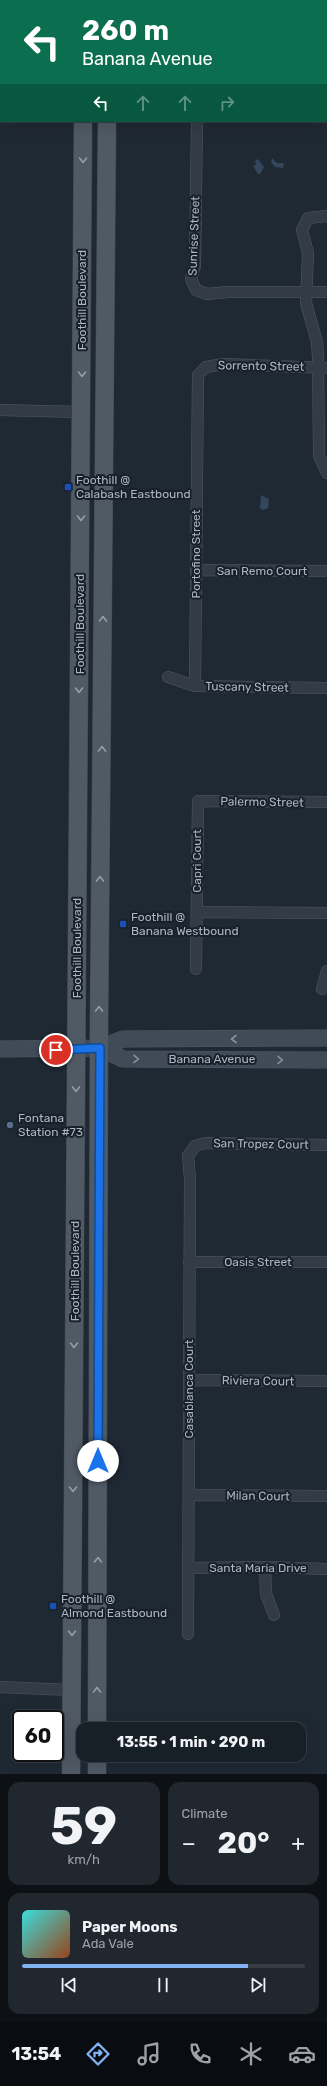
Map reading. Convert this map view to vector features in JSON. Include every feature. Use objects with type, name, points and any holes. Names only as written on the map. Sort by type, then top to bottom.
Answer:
[{"type":"main road","name":"Foothill Boulevard","points":[[71,1774],[83,122]]},
{"type":"main road","name":"Foothill Boulevard","points":[[97,1722],[100,1048],[107,122]]},
{"type":"main road","points":[[97,1762],[97,1774]]},
{"type":"street","name":"Sunrise Street","points":[[197,122],[195,266],[192,279],[196,290],[207,294],[228,292],[327,292]]},
{"type":"street","points":[[327,216],[308,218],[302,230],[308,253],[306,303],[323,368],[319,456],[327,473]]},
{"type":"street","name":"Sorrento Street","points":[[198,374],[206,367],[224,364],[323,368]]},
{"type":"street","name":"Portofino Street","points":[[195,686],[198,374]]},
{"type":"street","points":[[0,410],[81,412]]},
{"type":"street","name":"San Remo Court","points":[[196,570],[327,571]]},
{"type":"street","name":"Tuscany Street","points":[[168,677],[195,686],[327,688]]},
{"type":"street","name":"Palermo Street","points":[[198,801],[327,802]]},
{"type":"street","name":"Capri Court","points":[[196,969],[198,801]]},
{"type":"street","points":[[197,912],[327,913]]},
{"type":"street","points":[[322,989],[327,970]]},
{"type":"street","name":"Banana Avenue","points":[[0,1049],[76,1050],[100,1048],[123,1039],[327,1038]]},
{"type":"street","name":"Banana Avenue","points":[[100,1048],[123,1058],[327,1060]]},
{"type":"street","name":"San Tropez Court","points":[[195,1146],[205,1143],[327,1145]]},
{"type":"street","name":"Casablanca Court","points":[[188,1634],[190,1262],[188,1156],[195,1146]]},
{"type":"street","name":"Oasis Street","points":[[190,1262],[327,1262]]},
{"type":"street","name":"Riviera Court","points":[[190,1380],[327,1381]]},
{"type":"street","name":"Milan Court","points":[[189,1495],[327,1496]]},
{"type":"street","points":[[265,1567],[266,1594],[274,1615]]},
{"type":"street","name":"Santa Maria Drive","points":[[188,1568],[265,1567],[327,1569]]},
{"type":"street","points":[[0,1687],[71,1690]]},
{"type":"water","points":[[272,158],[277,163],[284,163],[283,168],[275,167],[271,162]]},
{"type":"water","points":[[258,159],[264,167],[260,174],[258,174],[253,166],[256,165],[255,161]]},
{"type":"water","points":[[261,495],[269,499],[268,508],[263,510],[260,508]]},
{"type":"place","name":"Foothill @ Calabash Eastbound","points":[[68,487]]},
{"type":"place","name":"Foothill @ Banana Westbound","points":[[123,924]]},
{"type":"place","name":"Fontana Station #73","points":[[10,1125]]},
{"type":"place","name":"Foothill @ Almond Eastbound","points":[[53,1606]]},
{"type":"route","points":[[56,1050],[100,1048],[98,1461]]}]
